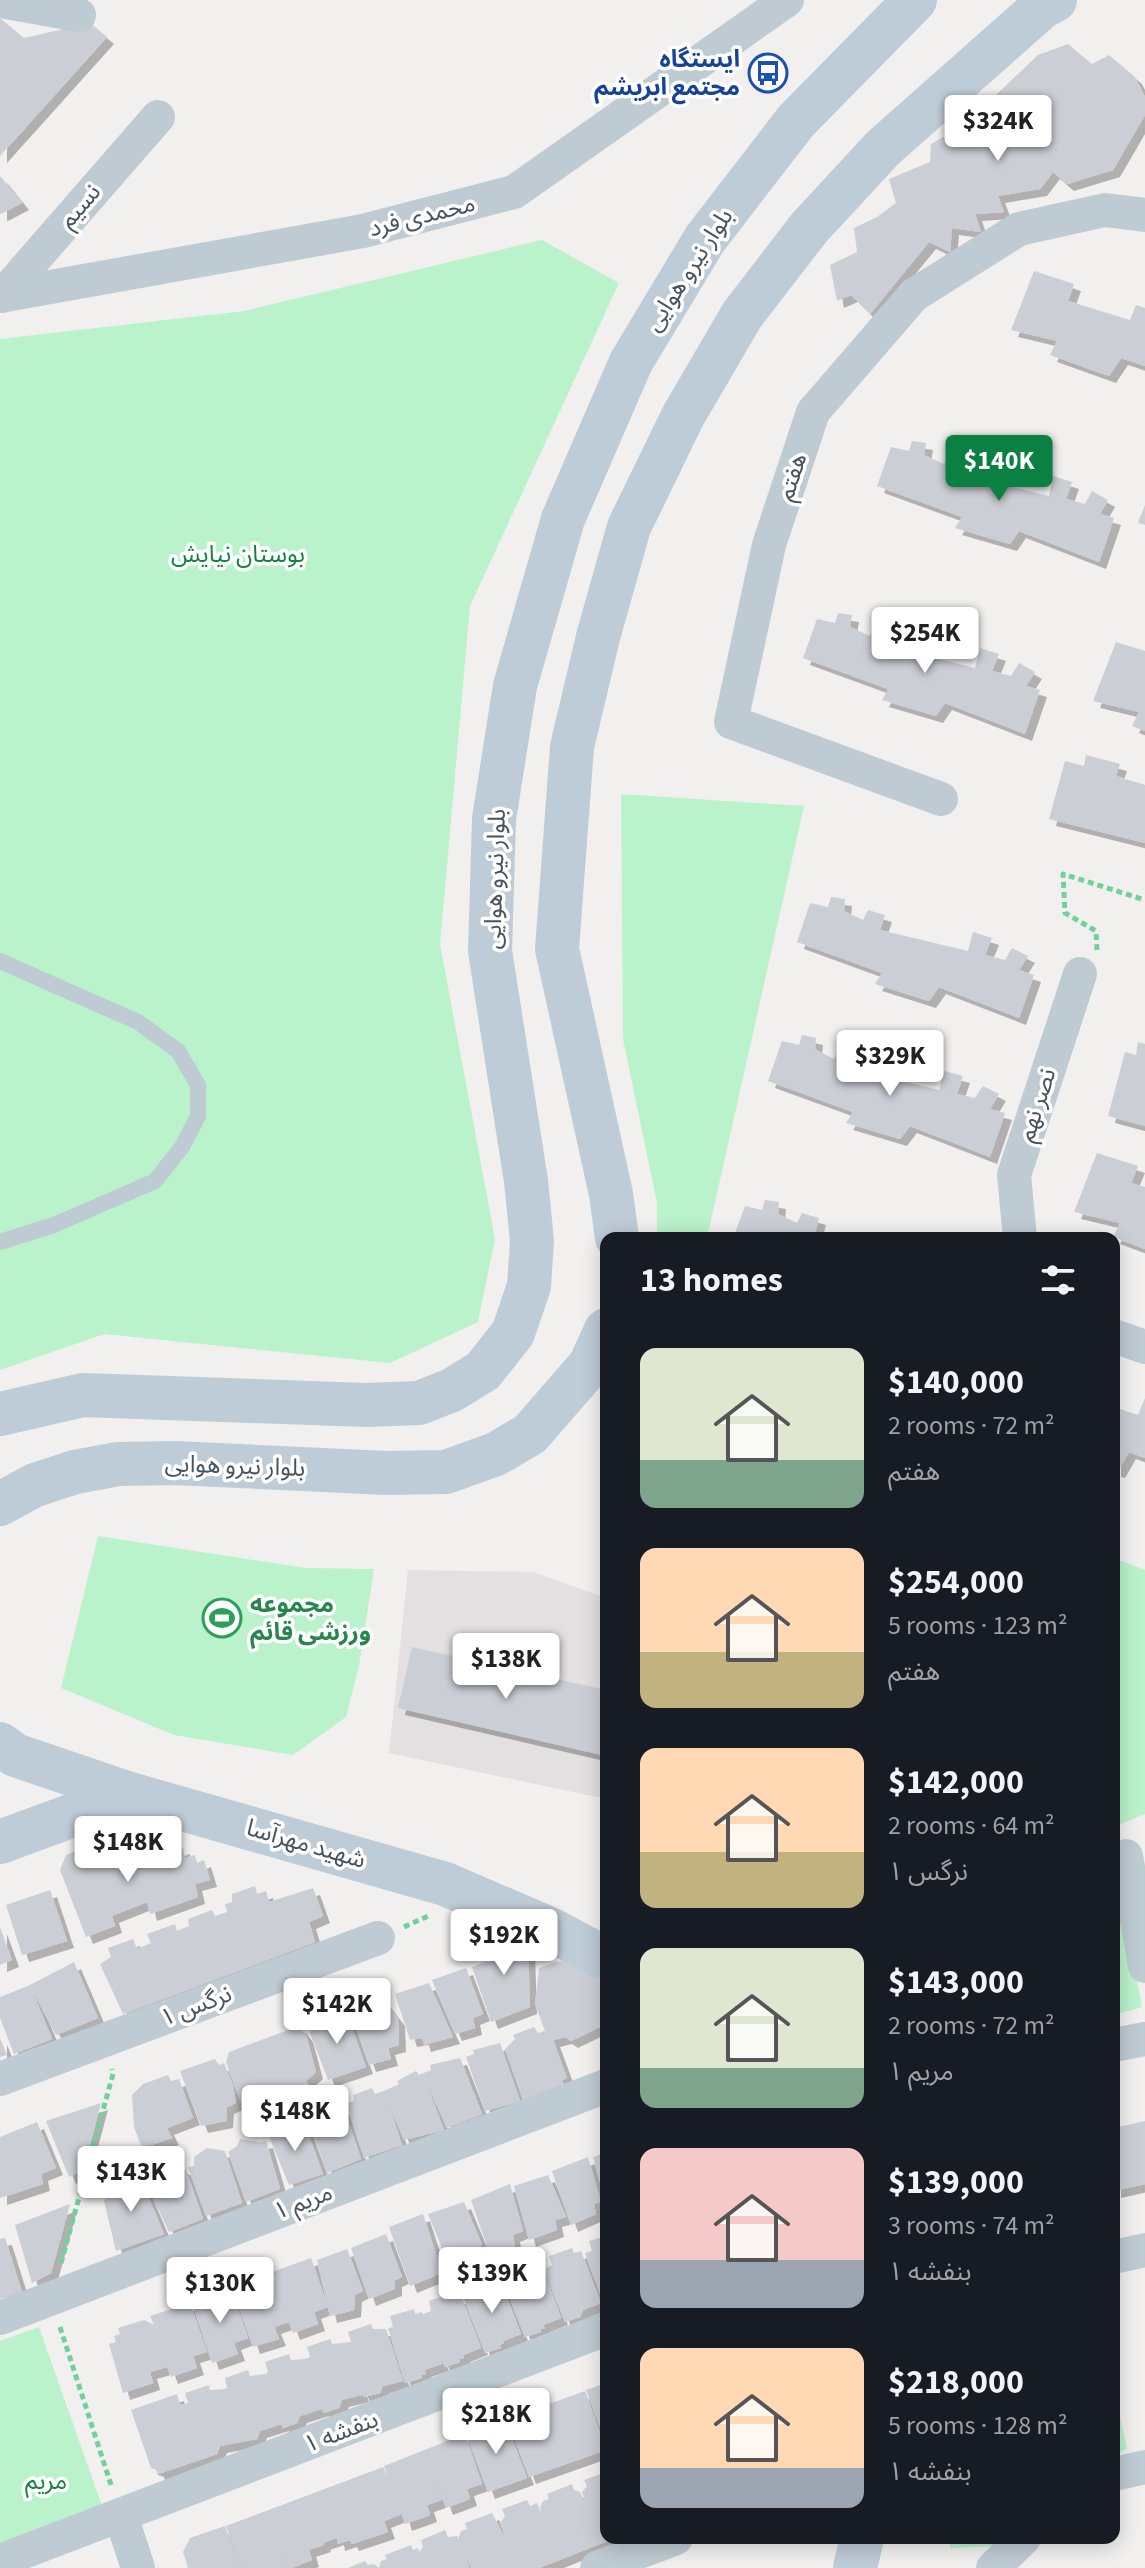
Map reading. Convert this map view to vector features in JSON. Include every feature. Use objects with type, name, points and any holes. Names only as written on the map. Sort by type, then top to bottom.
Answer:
[{"type":"main road","name":"بلوار نیرو هوایی","points":[[0,1414],[83,1395],[366,1405],[419,1403],[452,1390],[483,1371],[513,1333],[529,1286],[532,1241],[526,1181],[490,951],[494,819],[515,686],[563,519],[631,362],[705,239],[796,121],[915,0]]},
{"type":"main road","points":[[616,1232],[611,1194],[557,949],[572,747],[598,637],[629,527],[683,416],[742,315],[809,228],[883,148],[1041,8],[1055,0]]},
{"type":"main road","name":"بلوار نیرو هوایی","points":[[0,1504],[35,1485],[75,1472],[118,1464],[174,1463],[387,1473],[446,1472],[496,1454],[530,1434],[590,1365],[600,1343]]},
{"type":"main road","name":"شهید مهرآسا","points":[[0,1744],[15,1755],[130,1794],[445,1884],[550,1929],[600,1956]]},
{"type":"main road","points":[[0,1842],[130,1794]]},
{"type":"main road","points":[[855,2568],[861,2544]]},
{"type":"street","name":"محمدی فرد","points":[[1,296],[363,231],[514,192],[787,0]]},
{"type":"street","points":[[0,1],[79,15]]},
{"type":"street","name":"نسیم","points":[[1,296],[158,117]]},
{"type":"street","name":"هفتم","points":[[941,799],[731,722],[769,545],[813,412],[914,295],[1019,229],[1105,210],[1145,215]]},
{"type":"street","name":"نصر نهم","points":[[1019,1232],[1014,1175],[1080,974]]},
{"type":"street","points":[[1120,1338],[1145,1347]]},
{"type":"street","points":[[1126,1856],[1145,1966]]},
{"type":"street","name":"نرگس ۱","points":[[0,2079],[378,1938]]},
{"type":"street","points":[[1120,2044],[1145,2039]]},
{"type":"street","name":"مریم ۱","points":[[0,2318],[600,2088]]},
{"type":"street","points":[[1120,2256],[1145,2250]]},
{"type":"street","name":"بنفشه ۱","points":[[0,2561],[600,2331]]},
{"type":"street","points":[[1120,2473],[1145,2467]]},
{"type":"street","points":[[121,2516],[138,2568]]},
{"type":"street","points":[[597,2568],[660,2544]]},
{"type":"street","points":[[993,2568],[1018,2544]]},
{"type":"lane","points":[[0,961],[138,1022],[178,1051],[198,1085],[198,1116],[182,1147],[155,1181],[54,1225],[0,1242]]},
{"type":"path","points":[[1080,974],[1098,959],[1096,931],[1065,913],[1063,874],[1145,900]]},
{"type":"path","points":[[105,2040],[113,2074],[51,2299],[121,2516]]},
{"type":"shaded area","points":[[408,1570],[533,1572],[600,1596],[600,1798],[389,1753]]},
{"type":"green space","name":"بوستان نیایش","points":[[542,240],[619,283],[470,606],[440,944],[495,1239],[478,1322],[390,1363],[104,1334],[0,1370],[0,339],[244,311]]},
{"type":"green space","points":[[621,794],[804,806],[708,1232],[657,1232],[657,1203],[623,1039]]},
{"type":"green space","name":"مجموعه ورزشی قائم","points":[[98,1536],[305,1568],[374,1569],[359,1666],[346,1717],[293,1755],[174,1735],[61,1688]]},
{"type":"green space","points":[[1120,1560],[1145,1570],[1145,1814],[1120,1824]]},
{"type":"green space","points":[[1120,1888],[1142,2007],[1120,2013]]},
{"type":"green space","name":"مریم","points":[[39,2327],[103,2509],[0,2545],[0,2341]]},
{"type":"green space","points":[[1120,2417],[1127,2448],[1120,2453]]},
{"type":"green space","points":[[950,2544],[1000,2544],[997,2546],[950,2548]]},
{"type":"building","points":[[0,18],[24,38],[90,23],[107,37],[0,156]]},
{"type":"building","points":[[1068,44],[1092,64],[1109,55],[1135,77],[1145,97],[1145,115],[1113,170],[1067,184],[1053,172],[1040,189],[998,196],[1004,212],[975,214],[981,232],[952,228],[950,252],[929,242],[870,314],[851,295],[837,301],[830,265],[857,252],[854,228],[896,203],[889,179],[930,162],[931,144],[963,126],[1038,55]]},
{"type":"building","points":[[0,176],[22,203],[0,214]]},
{"type":"building","points":[[1034,271],[1074,284],[1068,301],[1130,320],[1136,305],[1145,308],[1145,366],[1121,358],[1109,376],[1050,355],[1057,341],[1011,330]]},
{"type":"building","points":[[912,441],[926,443],[924,455],[944,464],[948,454],[965,459],[961,474],[1049,496],[1053,476],[1072,482],[1066,499],[1085,504],[1092,491],[1108,500],[1100,514],[1114,518],[1099,562],[1019,531],[1010,544],[955,528],[962,517],[877,486],[891,447],[909,451]]},
{"type":"building","points":[[1145,505],[1145,525],[1138,523]]},
{"type":"building","points":[[838,613],[852,615],[850,627],[870,636],[874,626],[892,631],[887,646],[975,668],[980,648],[999,654],[992,671],[1011,676],[1019,663],[1035,672],[1026,686],[1040,690],[1025,734],[945,703],[936,716],[882,700],[888,689],[803,658],[817,619],[835,623]]},
{"type":"building","points":[[1116,642],[1145,651],[1145,731],[1132,726],[1139,712],[1093,701]]},
{"type":"building","points":[[1086,755],[1120,764],[1116,776],[1145,785],[1145,843],[1049,819],[1065,761],[1084,766]]},
{"type":"building","points":[[831,897],[845,899],[844,911],[863,920],[868,910],[885,915],[880,930],[968,951],[973,932],[992,938],[985,955],[1005,960],[1012,948],[1028,956],[1019,970],[1034,975],[1019,1018],[939,987],[929,1001],[875,984],[882,973],[797,942],[810,903],[828,907]]},
{"type":"building","points":[[802,1035],[816,1038],[815,1049],[834,1059],[839,1049],[856,1053],[852,1069],[939,1090],[944,1071],[963,1076],[957,1094],[975,1098],[983,1086],[999,1094],[990,1109],[1005,1113],[990,1157],[910,1126],[900,1139],[846,1123],[853,1112],[768,1081],[782,1041],[799,1045]]},
{"type":"building","points":[[1138,1042],[1145,1044],[1145,1126],[1108,1116],[1125,1052],[1136,1055]]},
{"type":"building","points":[[1097,1153],[1138,1166],[1131,1183],[1145,1187],[1145,1249],[1120,1240],[1120,1232],[1116,1232],[1120,1223],[1074,1212]]},
{"type":"building","points":[[765,1200],[779,1202],[778,1214],[797,1223],[802,1213],[819,1218],[815,1232],[735,1232],[745,1206],[762,1210]]},
{"type":"building","points":[[1145,1398],[1145,1458],[1129,1452],[1120,1468],[1120,1409],[1138,1415]]},
{"type":"building","points":[[412,1647],[600,1689],[600,1755],[398,1708]]},
{"type":"building","points":[[98,1843],[106,1864],[118,1869],[125,1866],[123,1861],[161,1850],[161,1855],[183,1847],[185,1858],[195,1855],[197,1863],[204,1860],[210,1880],[195,1884],[198,1897],[150,1914],[147,1902],[112,1916],[115,1926],[86,1937],[60,1870],[66,1855]]},
{"type":"building","points":[[255,1886],[257,1894],[266,1891],[269,1902],[313,1888],[323,1916],[309,1922],[315,1942],[123,2014],[100,1964],[111,1957],[108,1948],[133,1939],[137,1949],[151,1943],[147,1934],[175,1924],[177,1931],[189,1926],[188,1919],[212,1910],[215,1916],[227,1912],[225,1904],[232,1902],[232,1894]]},
{"type":"building","points":[[50,1890],[67,1941],[22,1955],[6,1905]]},
{"type":"building","points":[[0,1927],[12,1960],[0,1965]]},
{"type":"building","points":[[483,1929],[528,1946],[530,2007],[491,2022],[472,1967],[490,1960]]},
{"type":"building","points":[[566,1959],[600,1981],[600,2027],[571,2041],[565,2037],[553,2040],[567,2078],[562,2080],[564,2086],[523,2100],[505,2049],[515,2039],[513,2035],[534,2027],[538,2033],[545,2031],[535,2004],[539,1968]]},
{"type":"building","points":[[74,1962],[98,2018],[56,2035],[31,1988],[52,2039],[14,2054],[0,2018],[0,1997]]},
{"type":"building","points":[[466,1968],[483,2014],[473,2018],[475,2028],[455,2034],[432,1980]]},
{"type":"building","points":[[429,1983],[453,2037],[424,2045],[422,2038],[410,2040],[395,1994]]},
{"type":"building","points":[[379,1999],[398,2019],[399,2045],[388,2048],[391,2059],[369,2065],[350,2010]]},
{"type":"building","points":[[346,2012],[366,2067],[328,2080],[310,2033],[312,2022]]},
{"type":"building","points":[[299,2026],[306,2035],[316,2072],[306,2081],[311,2090],[259,2106],[255,2098],[241,2103],[226,2062],[229,2052]]},
{"type":"building","points":[[0,2038],[7,2055],[0,2057]]},
{"type":"building","points":[[500,2043],[520,2101],[485,2111],[466,2057],[474,2054],[473,2050]]},
{"type":"building","points":[[460,2058],[482,2114],[447,2128],[424,2077],[444,2130],[404,2140],[388,2102],[402,2145],[364,2158],[346,2103],[354,2101],[353,2095],[372,2088],[375,2094],[384,2091],[416,2071],[419,2075],[431,2070],[430,2065]]},
{"type":"building","points":[[215,2059],[219,2065],[224,2063],[236,2103],[227,2107],[226,2121],[201,2126],[180,2071]]},
{"type":"building","points":[[168,2075],[171,2081],[179,2079],[193,2118],[167,2128],[172,2138],[142,2148],[134,2127],[132,2095],[143,2084]]},
{"type":"building","points":[[101,2103],[83,2170],[69,2177],[46,2121]]},
{"type":"building","points":[[332,2103],[344,2108],[361,2159],[327,2173],[308,2119],[316,2114],[316,2109]]},
{"type":"building","points":[[1145,2121],[1145,2184],[1120,2190],[1120,2127]]},
{"type":"building","points":[[37,2122],[56,2168],[41,2174],[43,2184],[0,2198],[0,2137]]},
{"type":"building","points":[[304,2123],[323,2174],[289,2185],[268,2134],[273,2128]]},
{"type":"building","points":[[240,2139],[266,2141],[280,2189],[246,2202],[228,2152],[237,2146]]},
{"type":"building","points":[[207,2148],[225,2151],[242,2203],[206,2216],[188,2167],[194,2166],[194,2157]]},
{"type":"building","points":[[600,2154],[600,2181],[593,2157]]},
{"type":"building","points":[[588,2157],[600,2199],[600,2202],[594,2204],[596,2214],[571,2225],[552,2171]]},
{"type":"building","points":[[173,2162],[186,2170],[203,2219],[169,2232],[144,2179],[154,2175],[156,2167]]},
{"type":"building","points":[[548,2175],[566,2217],[555,2220],[557,2230],[529,2240],[514,2186]]},
{"type":"building","points":[[133,2177],[142,2182],[164,2234],[116,2251],[104,2201],[112,2186]]},
{"type":"building","points":[[510,2184],[523,2231],[513,2235],[515,2248],[490,2255],[471,2200]]},
{"type":"building","points":[[464,2202],[482,2245],[473,2250],[476,2263],[451,2270],[428,2214]]},
{"type":"building","points":[[70,2204],[51,2273],[32,2283],[15,2225]]},
{"type":"building","points":[[423,2214],[442,2273],[410,2286],[389,2227]]},
{"type":"building","points":[[386,2234],[402,2277],[395,2280],[395,2289],[369,2299],[351,2248]]},
{"type":"building","points":[[5,2238],[22,2292],[0,2299],[0,2239]]},
{"type":"building","points":[[600,2238],[600,2293],[585,2253],[592,2251],[589,2241]]},
{"type":"building","points":[[572,2248],[574,2253],[581,2251],[600,2303],[583,2310],[580,2317],[565,2322],[544,2269],[552,2265],[549,2256]]},
{"type":"building","points":[[347,2249],[363,2291],[355,2295],[354,2310],[330,2316],[317,2260]]},
{"type":"building","points":[[311,2258],[328,2307],[314,2312],[318,2324],[293,2333],[289,2322],[274,2327],[279,2339],[253,2347],[232,2287],[271,2273],[280,2294],[272,2272]]},
{"type":"building","points":[[532,2263],[534,2268],[542,2266],[561,2318],[543,2325],[545,2328],[540,2329],[541,2332],[525,2337],[504,2284],[512,2281],[509,2271]]},
{"type":"building","points":[[492,2278],[494,2284],[501,2282],[521,2334],[503,2341],[499,2345],[501,2348],[485,2353],[464,2299],[472,2296],[469,2286]]},
{"type":"building","points":[[231,2289],[248,2338],[234,2343],[238,2354],[212,2363],[192,2302]]},
{"type":"building","points":[[452,2293],[454,2298],[461,2296],[481,2348],[463,2355],[460,2362],[445,2367],[437,2352],[442,2364],[424,2370],[426,2374],[421,2375],[422,2378],[405,2383],[388,2328],[393,2327],[390,2316],[414,2309],[415,2314],[423,2314],[431,2311],[429,2301]]},
{"type":"building","points":[[190,2303],[207,2352],[193,2356],[197,2368],[171,2377],[164,2358],[167,2367],[150,2372],[153,2383],[123,2393],[109,2344],[116,2342],[114,2336],[120,2334],[118,2328],[144,2320],[154,2325],[150,2316]]},
{"type":"building","points":[[371,2324],[373,2329],[386,2329],[403,2381],[383,2386],[380,2393],[364,2397],[359,2386],[362,2395],[342,2400],[339,2408],[324,2413],[322,2409],[300,2416],[297,2423],[260,2431],[257,2439],[220,2446],[217,2454],[158,2474],[151,2468],[131,2410],[177,2394],[180,2405],[188,2403],[185,2393],[209,2385],[210,2390],[225,2389],[225,2378],[248,2370],[250,2376],[265,2374],[268,2372],[265,2362],[289,2354],[291,2360],[305,2359],[310,2357],[307,2347],[330,2339],[332,2344],[351,2342],[348,2332]]},
{"type":"building","points":[[600,2385],[600,2427],[586,2390]]},
{"type":"building","points":[[585,2391],[600,2433],[600,2452],[529,2477],[507,2419]]},
{"type":"building","points":[[505,2420],[527,2478],[488,2492],[466,2433]]},
{"type":"building","points":[[465,2434],[482,2484],[467,2489],[470,2499],[446,2508],[427,2454],[442,2500],[427,2505],[430,2515],[405,2524],[402,2514],[384,2521],[388,2532],[352,2544],[350,2540],[338,2544],[337,2538],[323,2543],[309,2550],[312,2560],[292,2568],[287,2568],[272,2527],[286,2568],[242,2568],[226,2526],[383,2467],[388,2477],[384,2466]]},
{"type":"building","points":[[600,2474],[600,2544],[539,2568],[471,2568],[465,2553],[469,2568],[379,2568],[381,2561],[387,2559],[385,2555],[411,2545],[413,2550],[418,2548],[419,2552],[423,2547],[421,2540],[445,2530],[448,2537],[457,2536],[458,2539],[461,2531],[467,2529],[465,2523],[492,2513],[508,2543],[500,2523],[505,2516],[502,2509],[527,2500],[530,2506],[537,2503],[543,2518],[540,2507],[543,2501],[549,2499],[547,2494],[572,2484],[574,2490],[580,2492],[588,2510],[582,2492],[587,2486],[584,2480]]},
{"type":"building","points":[[225,2526],[241,2568],[188,2568],[183,2552],[190,2538]]},
{"type":"building","points":[[365,2561],[379,2568],[348,2568]]},
{"type":"place","name":"ایستگاه مجتمع ابریشم","points":[[768,73]]},
{"type":"place","name":"مجموعه ورزشی قائم","points":[[222,1618]]}]
